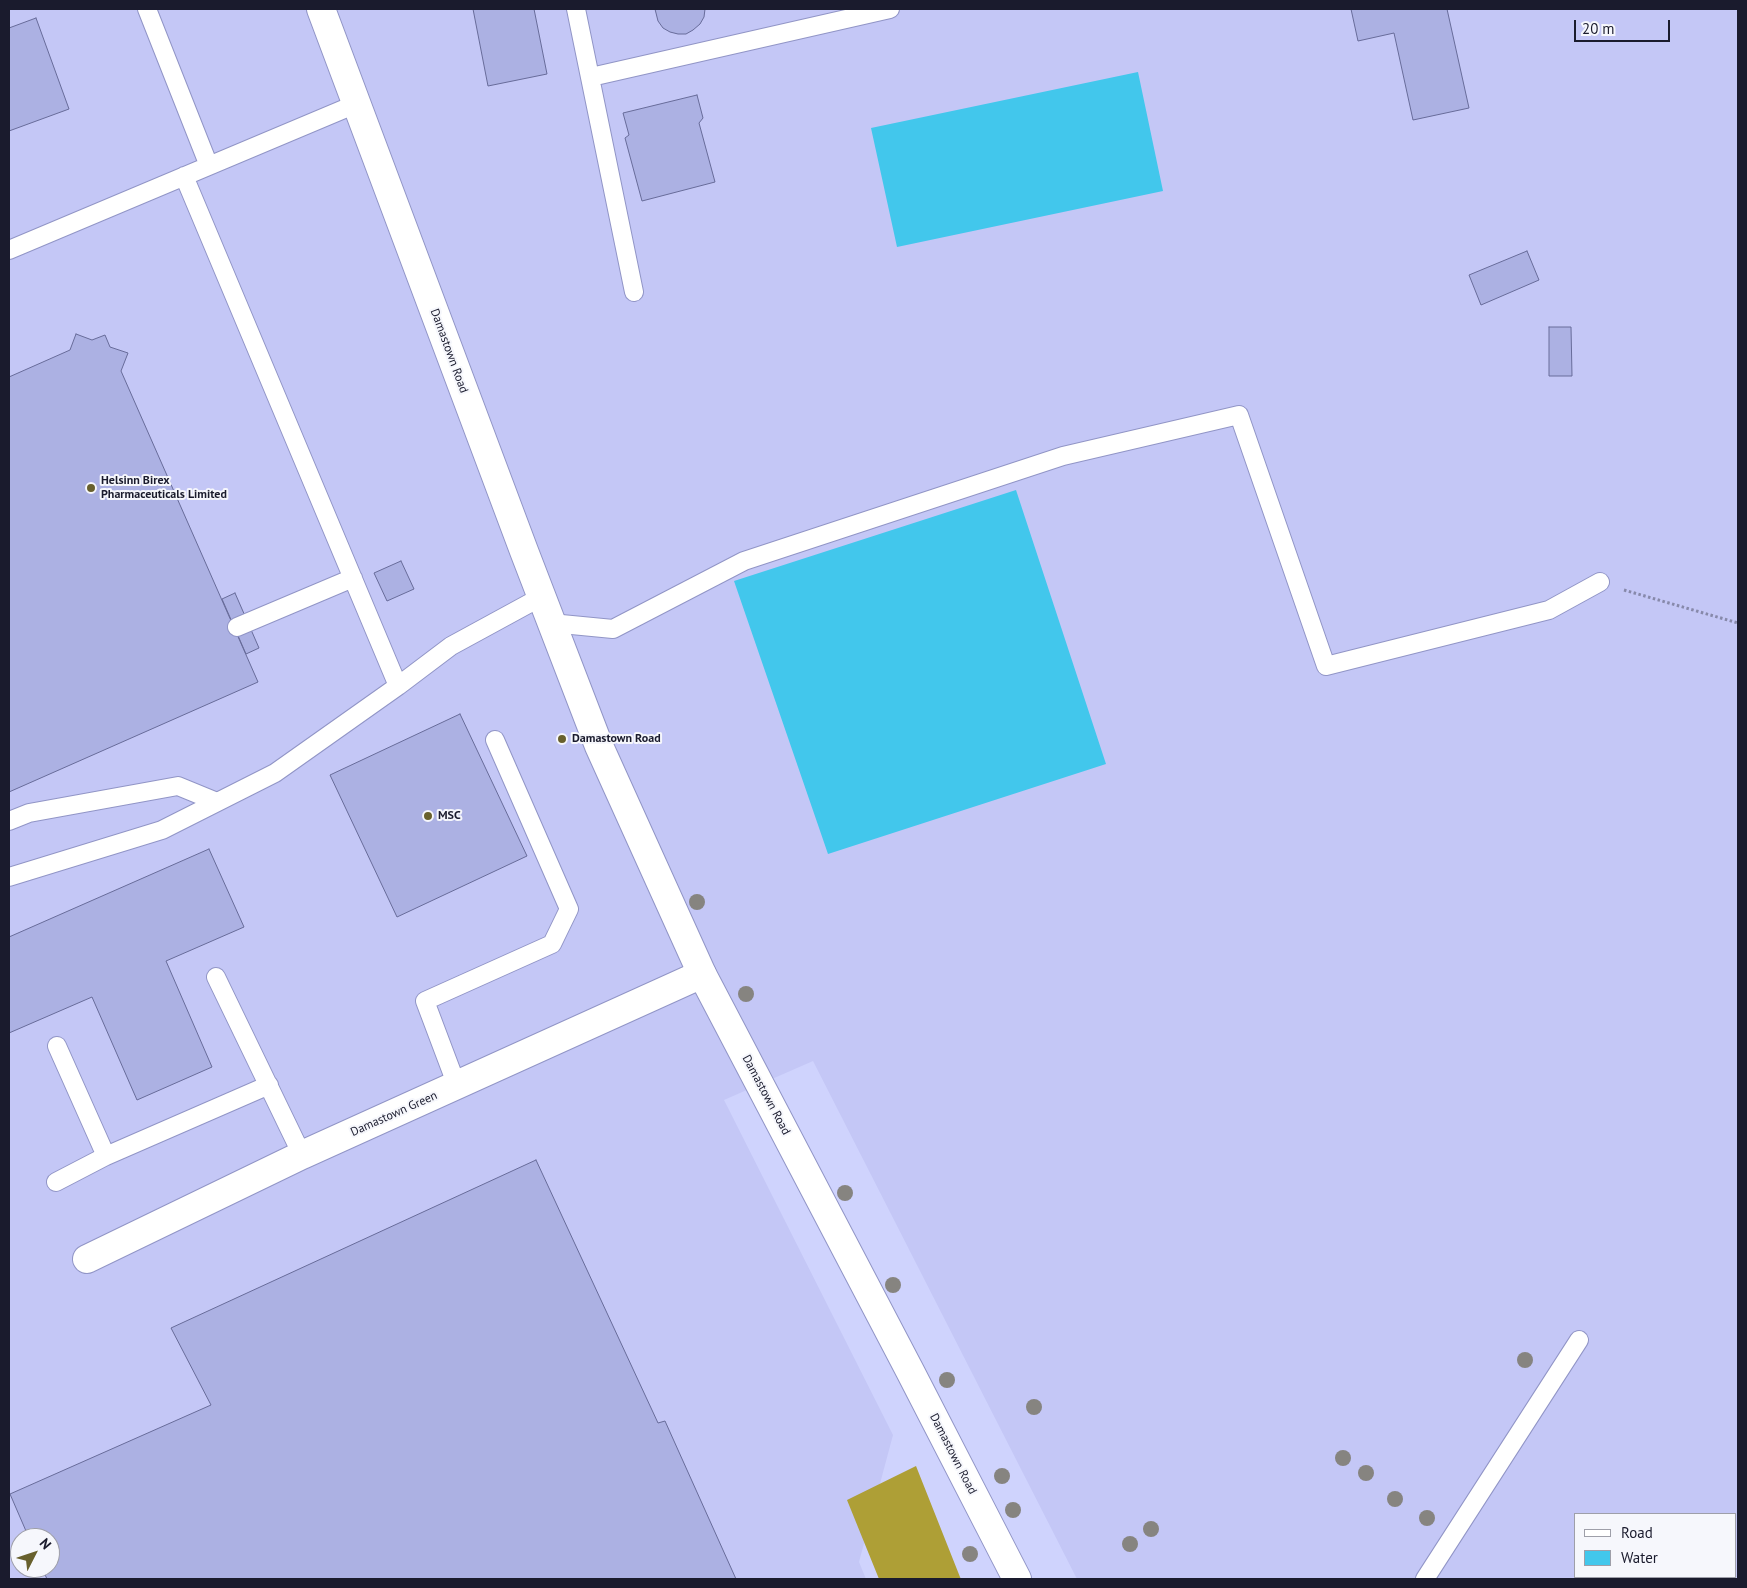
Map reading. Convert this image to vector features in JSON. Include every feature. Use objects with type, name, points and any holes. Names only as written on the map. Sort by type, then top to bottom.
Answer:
[{"type":"street","name":"Damastown Road","points":[[321,9],[598,746],[702,974],[907,1364],[1017,1579]]},
{"type":"street","name":"Damastown Green","points":[[87,1259],[302,1155],[702,974]]},
{"type":"lane","points":[[147,9],[209,166]]},
{"type":"lane","points":[[576,9],[634,292]]},
{"type":"lane","points":[[591,77],[829,15],[890,9]]},
{"type":"lane","points":[[9,250],[356,104]]},
{"type":"lane","points":[[184,176],[398,686]]},
{"type":"lane","points":[[551,623],[613,629],[744,561],[1063,456],[1239,415],[1326,666],[1549,610],[1600,582]]},
{"type":"lane","points":[[237,628],[353,578]]},
{"type":"lane","points":[[9,877],[162,830],[275,773],[452,646],[542,597]]},
{"type":"lane","points":[[457,1086],[425,1001],[552,944],[569,909],[495,740]]},
{"type":"lane","points":[[9,822],[29,812],[178,786],[217,802]]},
{"type":"lane","points":[[216,977],[302,1155]]},
{"type":"lane","points":[[57,1046],[106,1156]]},
{"type":"lane","points":[[56,1182],[106,1156],[269,1085]]},
{"type":"lane","points":[[1425,1579],[1579,1340]]},
{"type":"path","points":[[1600,582],[1738,623]]},
{"type":"shaded area","points":[[9,9],[1738,9],[1738,1579],[1077,1579],[813,1061],[724,1100],[893,1435],[859,1562],[866,1579],[9,1579]]},
{"type":"shaded area","points":[[916,1466],[961,1579],[879,1579],[847,1500]]},
{"type":"water","points":[[1138,72],[1163,191],[897,247],[871,128]]},
{"type":"water","points":[[1016,490],[1106,764],[828,854],[734,581]]},
{"type":"building","points":[[473,9],[534,9],[547,74],[488,86]]},
{"type":"building","points":[[655,9],[705,9],[704,17],[700,24],[686,34],[678,34],[663,28],[658,21]]},
{"type":"building","points":[[1351,9],[1447,9],[1469,108],[1413,120],[1394,33],[1358,41]]},
{"type":"building","points":[[36,18],[69,109],[9,131],[9,28]]},
{"type":"building","points":[[697,95],[703,118],[699,123],[715,182],[642,201],[625,138],[629,135],[623,113]]},
{"type":"building","points":[[1527,251],[1539,280],[1481,305],[1469,275]]},
{"type":"building","points":[[1549,327],[1571,327],[1572,376],[1549,376]]},
{"type":"building","name":"Helsinn Birex Pharmaceuticals Limited","points":[[76,334],[92,340],[105,335],[110,347],[128,353],[121,371],[258,682],[9,792],[9,377],[70,350]]},
{"type":"building","points":[[401,561],[414,589],[387,601],[374,573]]},
{"type":"building","points":[[235,593],[259,648],[246,654],[222,599]]},
{"type":"building","name":"MSC","points":[[460,714],[527,856],[397,917],[330,775]]},
{"type":"building","points":[[209,849],[244,927],[166,961],[212,1067],[137,1100],[92,997],[9,1033],[9,937]]},
{"type":"building","points":[[536,1160],[658,1423],[665,1421],[736,1579],[47,1579],[60,1578],[60,1528],[25,1528],[10,1494],[211,1405],[171,1328]]},
{"type":"place","name":"Helsinn Birex Pharmaceuticals Limited","points":[[91,488]]},
{"type":"place","name":"Damastown Road","points":[[562,739]]},
{"type":"place","name":"MSC","points":[[428,816]]}]
